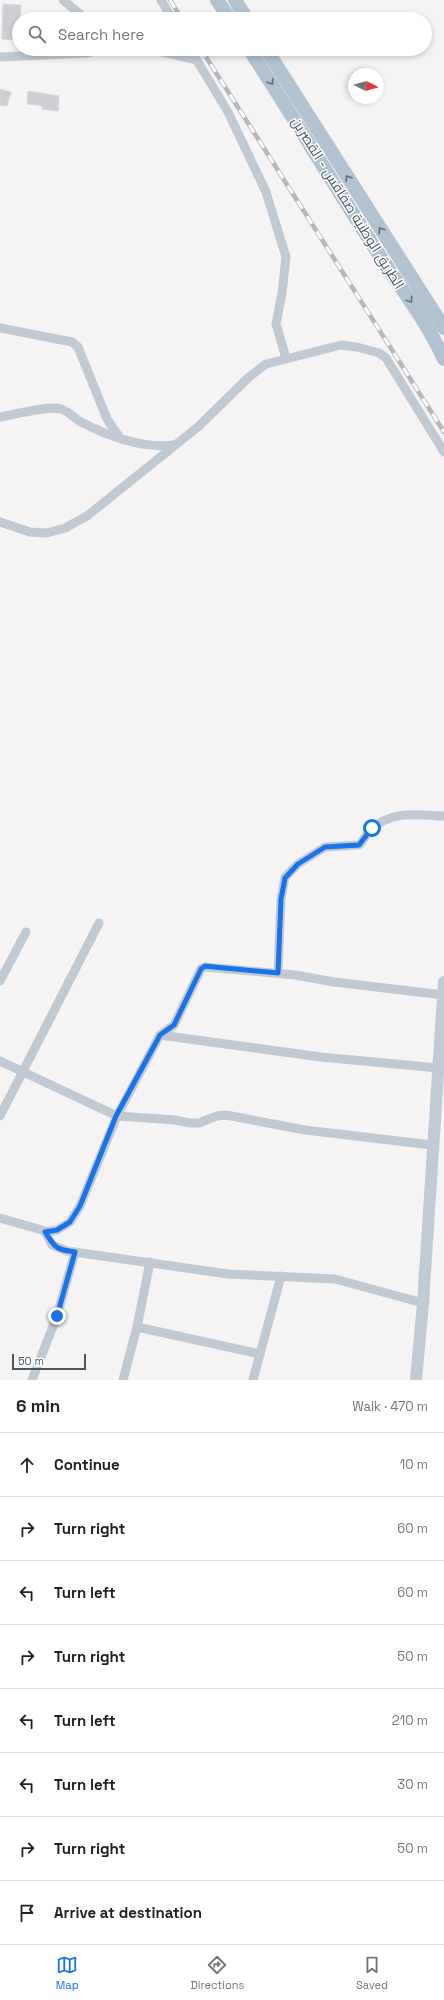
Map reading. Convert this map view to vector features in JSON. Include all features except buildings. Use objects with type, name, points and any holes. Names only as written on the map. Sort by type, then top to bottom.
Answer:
[{"type":"main road","points":[[218,0],[226,12]]},
{"type":"main road","points":[[235,0],[243,12]]},
{"type":"main road","name":"الطريق الوطنية صفاقس - القصرين","points":[[254,56],[369,211],[444,328]]},
{"type":"main road","name":"الطريق الوطنية صفاقس - القصرين","points":[[270,56],[317,140],[357,219],[420,315],[444,359]]},
{"type":"main road","points":[[416,1380],[423,1303],[438,1068],[441,1055],[444,982]]},
{"type":"street","points":[[63,0],[78,12]]},
{"type":"street","points":[[161,0],[168,12]]},
{"type":"street","points":[[0,57],[22,56]]},
{"type":"street","points":[[180,56],[197,60]]},
{"type":"street","points":[[194,56],[228,112],[266,192],[286,257],[282,293],[276,324],[286,358]]},
{"type":"street","points":[[0,328],[72,342],[78,347],[107,419],[120,438]]},
{"type":"street","points":[[0,522],[39,533],[54,532],[65,528],[87,516],[199,426],[257,370],[266,364],[286,358],[308,355],[341,345],[357,347],[379,353],[386,358],[444,452]]},
{"type":"street","points":[[0,417],[38,410],[60,408],[91,426],[120,438],[154,446],[176,444]]},
{"type":"street","points":[[278,973],[281,899],[285,878],[290,870],[325,847],[359,845],[372,828],[390,818],[416,814],[444,816]]},
{"type":"street","points":[[0,1116],[99,923]]},
{"type":"street","points":[[0,982],[26,932]]},
{"type":"street","points":[[0,1218],[45,1232],[57,1230],[70,1222],[80,1206],[116,1116],[160,1035],[174,1025],[201,969],[205,966],[278,973],[334,982],[444,995]]},
{"type":"street","points":[[160,1035],[321,1057],[438,1068]]},
{"type":"street","points":[[0,1061],[116,1116],[199,1123],[220,1114],[306,1130],[432,1146]]},
{"type":"street","points":[[45,1232],[52,1245],[75,1252],[228,1274],[335,1279],[423,1303]]},
{"type":"street","points":[[32,1380],[57,1316],[75,1252]]},
{"type":"street","points":[[123,1380],[137,1327],[150,1262]]},
{"type":"street","points":[[253,1380],[281,1276]]},
{"type":"street","points":[[137,1327],[260,1354]]},
{"type":"railway","points":[[170,0],[178,12]]},
{"type":"railway","points":[[205,56],[444,432]]},
{"type":"route","points":[[57,1316],[69,1279],[75,1252],[67,1251],[52,1245],[45,1232],[57,1230],[70,1222],[80,1206],[116,1116],[160,1035],[174,1025],[201,969],[205,966],[278,973],[282,886],[290,870],[325,847],[359,845],[372,828]]}]
